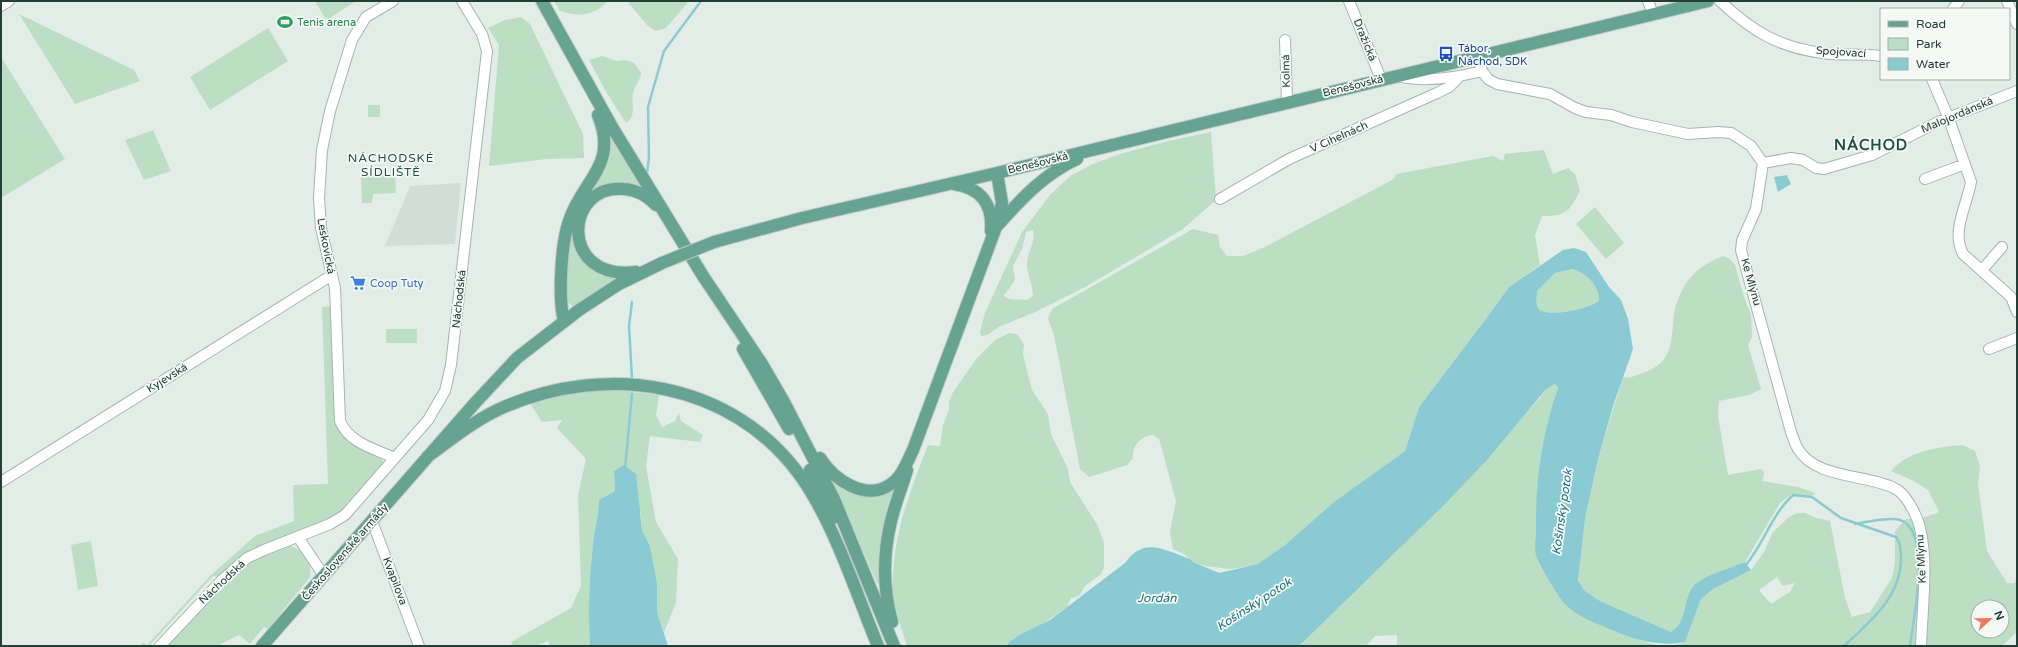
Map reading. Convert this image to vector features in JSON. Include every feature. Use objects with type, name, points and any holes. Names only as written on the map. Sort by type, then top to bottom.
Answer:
[{"type":"main road","points":[[542,1],[612,127],[703,276],[762,364],[784,402],[834,499],[894,646]]},
{"type":"main road","name":"Benešovská","points":[[427,457],[517,358],[564,321],[619,284],[662,263],[714,242],[802,218],[998,173],[1708,1]]},
{"type":"main road","points":[[564,321],[561,304],[562,259],[568,221],[594,178],[602,157],[605,138],[597,113],[580,82],[569,51]]},
{"type":"main road","points":[[996,227],[1018,203],[1059,168],[1110,145]]},
{"type":"main road","points":[[898,646],[886,594],[886,544],[891,519],[913,450],[996,227],[1002,196],[998,173]]},
{"type":"main road","points":[[951,184],[971,188],[982,197],[987,204],[992,225],[990,245]]},
{"type":"main road","points":[[643,272],[615,273],[598,267],[591,261],[581,247],[579,238],[578,225],[582,212],[593,199],[601,193],[616,188],[633,190],[648,196],[664,213]]},
{"type":"main road","points":[[703,276],[810,469],[846,548],[883,646]]},
{"type":"main road","points":[[427,457],[471,424],[503,407],[560,389],[599,384],[641,384],[662,388],[705,402],[726,411],[755,430],[784,456],[799,474],[829,527],[878,646]]},
{"type":"main road","points":[[784,402],[805,432],[826,468],[840,480],[858,488],[875,490],[892,484],[898,478],[913,450]]},
{"type":"main road","name":"Československé armády","points":[[262,646],[427,457]]},
{"type":"street","name":"Leskovická","points":[[393,1],[366,17],[359,26],[352,40],[330,111],[322,150],[319,198],[321,228],[335,288],[340,421],[346,432],[352,437],[395,458]]},
{"type":"street","name":"Náchodská","points":[[160,646],[222,580],[240,564],[264,550],[336,522],[345,515],[420,430],[445,391],[451,365],[486,51],[482,34],[462,1]]},
{"type":"street","name":"Dražická","points":[[1349,1],[1381,79]]},
{"type":"street","points":[[1648,1],[1653,14]]},
{"type":"street","name":"Spojovací","points":[[1720,1],[1742,22],[1761,35],[1794,47],[1823,53],[1865,53],[1880,56]]},
{"type":"street","points":[[2007,1],[2017,24]]},
{"type":"street","name":"Kolmá","points":[[1285,40],[1287,102]]},
{"type":"street","points":[[1478,56],[1482,71],[1488,79],[1497,84],[1550,94],[1575,108],[1586,112],[1611,115],[1632,122],[1688,134],[1718,132],[1731,133],[1751,146],[1763,163]]},
{"type":"street","points":[[1394,76],[1423,80],[1459,77],[1482,71]]},
{"type":"street","name":"V Cihelnách","points":[[1220,199],[1289,159],[1449,87],[1459,77]]},
{"type":"street","points":[[1932,80],[1971,182],[1969,192],[1963,206],[1959,246],[1963,254],[2011,297],[2017,312]]},
{"type":"street","name":"Malojordánská","points":[[1763,163],[1791,158],[1803,160],[1816,168],[1824,169],[1872,155],[1948,119],[2017,91]]},
{"type":"street","name":"Ke Mlýnu","points":[[1763,163],[1756,209],[1742,241],[1742,250],[1791,432],[1798,450],[1812,462],[1829,471],[1895,488],[1907,499],[1916,514],[1922,541],[1924,567],[1921,646]]},
{"type":"street","points":[[1925,179],[1965,164]]},
{"type":"street","points":[[1982,270],[2002,247]]},
{"type":"street","name":"Kyjevská","points":[[1,482],[332,275]]},
{"type":"street","points":[[1988,349],[2017,338]]},
{"type":"street","name":"Kvapilova","points":[[372,521],[416,645]]},
{"type":"street","points":[[298,537],[324,576]]},
{"type":"shaded area","points":[[461,183],[455,244],[385,246],[410,186]]},
{"type":"green space","points":[[315,1],[356,1],[328,19],[325,18]]},
{"type":"green space","points":[[554,1],[608,1],[597,10],[586,14],[573,14],[560,11]]},
{"type":"green space","points":[[627,1],[689,1],[666,28],[655,31],[647,25]]},
{"type":"green space","points":[[19,14],[134,70],[140,81],[75,104]]},
{"type":"green space","points":[[521,17],[530,24],[583,134],[584,158],[546,159],[489,166],[499,45],[488,28],[505,20]]},
{"type":"green space","points":[[268,28],[288,61],[210,110],[190,77]]},
{"type":"green space","points":[[602,56],[617,61],[626,60],[634,63],[641,72],[640,78],[633,93],[633,113],[626,123],[605,90],[589,60]]},
{"type":"green space","points":[[1,57],[65,159],[1,198]]},
{"type":"green space","points":[[368,105],[380,105],[380,117],[368,117]]},
{"type":"green space","points":[[153,130],[171,171],[144,180],[125,140]]},
{"type":"green space","points":[[1211,132],[1216,200],[1183,229],[1087,286],[1035,312],[999,327],[987,335],[981,336],[980,332],[985,313],[1022,232],[1050,195],[1070,176],[1093,164],[1120,154],[1168,141]],"holes":[[[1033,230],[1034,235],[1027,260],[1033,296],[1027,300],[1010,299],[1003,296],[1015,280],[1013,266],[1022,249],[1026,232]]]},
{"type":"green space","points":[[609,136],[641,187],[626,184],[613,185],[588,196]]},
{"type":"green space","points":[[1544,150],[1553,174],[1568,168],[1575,174],[1580,191],[1573,204],[1562,214],[1542,216],[1535,235],[1540,265],[1509,287],[1419,407],[1405,451],[1334,502],[1285,545],[1257,565],[1230,569],[1205,566],[1193,562],[1184,554],[1173,549],[1170,532],[1176,501],[1159,439],[1153,435],[1145,437],[1138,442],[1134,449],[1133,458],[1127,465],[1089,477],[1080,469],[1054,335],[1048,319],[1052,309],[1193,229],[1218,235],[1220,247],[1227,256],[1243,256],[1265,247],[1394,179],[1396,174],[1493,156],[1503,161],[1505,154]]},
{"type":"green space","points":[[395,173],[396,193],[373,194],[372,203],[362,203],[361,174]]},
{"type":"green space","points":[[1595,207],[1624,243],[1606,259],[1576,224]]},
{"type":"green space","points":[[572,225],[580,254],[584,260],[597,271],[617,278],[576,306],[572,306],[566,300],[567,251]]},
{"type":"green space","points":[[1723,256],[1730,259],[1735,265],[1751,315],[1752,337],[1748,345],[1761,389],[1749,395],[1719,401],[1718,416],[1728,475],[1761,469],[1764,471],[1762,481],[1798,487],[1815,493],[1812,496],[1792,494],[1780,503],[1745,562],[1733,567],[1685,608],[1681,622],[1671,632],[1600,601],[1585,591],[1578,581],[1585,519],[1598,459],[1623,377],[1631,377],[1643,373],[1653,368],[1666,357],[1671,342],[1675,307],[1685,285],[1692,275],[1701,268]]},
{"type":"green space","points":[[1572,269],[1582,273],[1591,280],[1597,289],[1599,300],[1588,306],[1570,311],[1551,313],[1544,312],[1539,309],[1537,303],[1537,291],[1555,273]]},
{"type":"green space","points":[[330,306],[335,415],[382,458],[384,465],[343,511],[335,517],[327,522],[278,539],[257,549],[237,561],[219,577],[213,576],[149,646],[140,646],[143,642],[147,645],[210,576],[255,536],[294,521],[293,485],[328,484],[322,307]]},
{"type":"green space","points":[[386,329],[417,329],[417,343],[386,343]]},
{"type":"green space","points":[[1009,333],[1017,334],[1024,344],[1023,354],[1032,390],[1048,414],[1051,434],[1068,469],[1070,482],[1098,526],[1104,543],[1104,568],[1101,574],[1085,586],[1079,596],[1071,598],[1067,607],[1044,623],[1020,635],[1005,646],[907,646],[893,594],[893,568],[903,514],[928,445],[940,446],[943,425],[949,410],[949,402],[953,392],[977,358],[995,340]]},
{"type":"green space","points":[[1555,384],[1558,388],[1546,428],[1542,449],[1536,512],[1536,554],[1623,635],[1659,646],[1397,646],[1397,635],[1375,636],[1366,646],[1299,646],[1396,552],[1537,401],[1546,389]]},
{"type":"green space","points":[[616,390],[659,395],[656,415],[662,427],[675,421],[679,413],[681,421],[703,435],[700,442],[650,436],[646,466],[656,522],[678,559],[676,603],[664,632],[657,612],[657,599],[650,546],[642,530],[641,514],[614,471],[615,491],[599,500],[589,596],[590,646],[550,646],[548,641],[536,646],[513,646],[511,642],[571,608],[581,586],[578,495],[586,459],[557,428],[562,420],[542,422],[530,403],[568,393]]},
{"type":"green space","points":[[1962,445],[1975,451],[1980,466],[1978,484],[1987,551],[2007,583],[2015,583],[2017,575],[2017,632],[2010,639],[2010,599],[1970,599],[1970,639],[2010,639],[2002,646],[1674,646],[1685,642],[1701,599],[1713,589],[1751,570],[1764,552],[1773,532],[1789,517],[1797,513],[1805,513],[1816,518],[1830,521],[1845,598],[1852,617],[1870,612],[1892,578],[1895,562],[1895,531],[1906,519],[1920,519],[1939,512],[1928,490],[1914,481],[1891,471],[1906,459],[1924,451]],"holes":[[[1777,577],[1783,586],[1795,583],[1790,592],[1771,604],[1759,590]]]},
{"type":"green space","points":[[832,482],[882,493],[895,489],[880,583],[877,583]]},
{"type":"green space","points":[[91,541],[98,586],[78,590],[71,545]]},
{"type":"green space","points":[[286,545],[297,549],[306,556],[311,571],[310,577],[268,629],[264,627],[250,644],[239,635],[217,646],[167,646],[242,565]]},
{"type":"water","points":[[1787,175],[1791,184],[1778,192],[1774,177]]},
{"type":"water","name":"Jordán","points":[[1574,248],[1586,252],[1609,287],[1621,300],[1628,319],[1633,349],[1614,403],[1598,459],[1585,519],[1578,581],[1585,591],[1600,601],[1671,632],[1680,623],[1689,594],[1696,584],[1709,576],[1745,562],[1751,570],[1713,589],[1701,599],[1685,642],[1666,644],[1647,642],[1619,633],[1582,617],[1563,602],[1541,566],[1535,549],[1538,477],[1544,440],[1552,405],[1558,388],[1555,384],[1546,389],[1487,460],[1443,506],[1299,646],[1005,646],[1019,635],[1050,620],[1125,563],[1132,555],[1147,547],[1163,549],[1190,559],[1193,562],[1219,573],[1258,564],[1285,545],[1334,502],[1405,451],[1419,407],[1509,287],[1563,250]],"holes":[[[1572,269],[1591,280],[1597,289],[1599,300],[1588,306],[1569,311],[1551,313],[1544,312],[1539,309],[1537,303],[1537,291],[1555,273]]]},
{"type":"water","points":[[624,465],[636,474],[642,530],[650,546],[657,584],[657,612],[668,646],[590,646],[590,583],[599,500],[615,491],[614,471]]},
{"type":"waterway","points":[[647,173],[649,157],[648,107],[664,51],[701,1]]},
{"type":"waterway","points":[[632,302],[629,326],[632,379]]},
{"type":"waterway","points":[[625,469],[632,394]]},
{"type":"waterway","name":"Košínský potok","points":[[1745,566],[1752,557],[1779,511],[1793,495],[1812,497],[1841,518],[1896,537],[1899,541],[1901,555],[1897,583],[1891,595],[1874,617],[1844,646]]},
{"type":"waterway","points":[[1855,524],[1895,519],[1907,524],[1915,537],[1919,574],[1915,616],[1910,646]]},
{"type":"place","name":"Tenis arena","points":[[285,22]]},
{"type":"place","name":"Tábor, Náchod, SDK","points":[[1446,54]]},
{"type":"place","name":"Coop Tuty","points":[[358,283]]},
{"type":"district","name":"NÁCHOD","points":[[1871,145]]},
{"type":"district","name":"NÁCHODSKÉ SÍDLIŠTĚ","points":[[391,165]]}]
